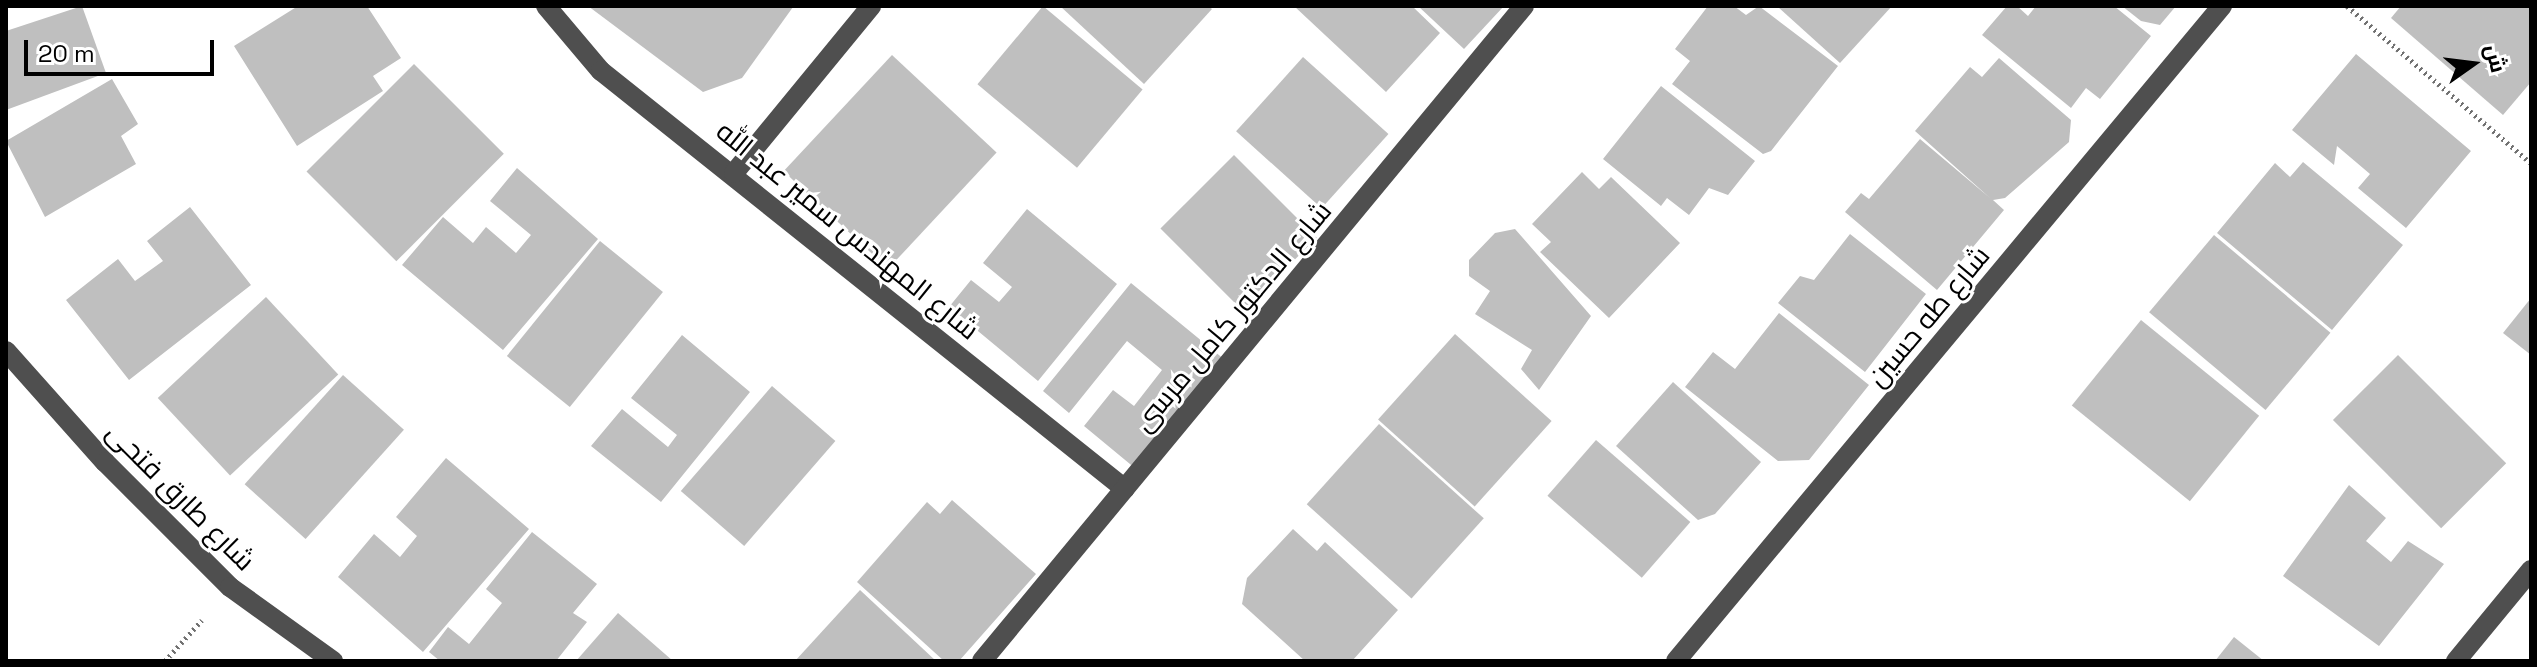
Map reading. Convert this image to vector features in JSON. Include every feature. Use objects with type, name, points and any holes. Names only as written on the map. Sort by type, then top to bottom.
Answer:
[{"type":"street","name":"شارع المهندس سمير عبد الله","points":[[546,6],[601,71],[734,173],[1125,489]]},
{"type":"street","points":[[734,173],[871,6]]},
{"type":"street","name":"شارع الدكتور كامل مرسى","points":[[982,661],[1524,6]]},
{"type":"street","name":"شارع طه حسين","points":[[1676,661],[2222,6]]},
{"type":"street","name":"شارع طارق فتحى","points":[[6,351],[105,462],[230,587],[333,661]]},
{"type":"street","points":[[2456,661],[2531,570]]},
{"type":"path","points":[[2347,6],[2531,163]]},
{"type":"path","points":[[165,661],[230,587]]},
{"type":"building","points":[[82,6],[106,73],[6,110],[6,31]]},
{"type":"building","points":[[298,6],[367,6],[401,58],[373,76],[383,91],[297,146],[234,46]]},
{"type":"building","points":[[588,6],[793,7],[742,78],[703,92]]},
{"type":"building","points":[[1043,6],[1143,90],[1077,168],[977,84]]},
{"type":"building","points":[[1060,6],[1208,6],[1212,9],[1144,84]]},
{"type":"building","points":[[1294,6],[1412,6],[1440,33],[1386,92]]},
{"type":"building","points":[[1418,6],[1504,6],[1464,49]]},
{"type":"building","points":[[1708,6],[1734,6],[1746,15],[1759,6],[1838,66],[1771,151],[1763,154],[1672,84],[1690,61],[1675,49]]},
{"type":"building","points":[[1777,6],[1892,6],[1840,63]]},
{"type":"building","points":[[2007,6],[2017,6],[2028,16],[2036,6],[2114,6],[2151,36],[2100,99],[2086,88],[2071,108],[1982,35]]},
{"type":"building","points":[[2122,6],[2176,6],[2160,25],[2141,21]]},
{"type":"building","points":[[2401,6],[2531,6],[2531,82],[2503,115],[2391,18]]},
{"type":"building","points":[[2356,54],[2471,151],[2406,228],[2358,188],[2370,174],[2337,146],[2334,165],[2292,130]]},
{"type":"building","points":[[892,55],[997,153],[888,269],[784,171]]},
{"type":"building","points":[[1303,57],[1388,134],[1322,208],[1236,131]]},
{"type":"building","points":[[1999,58],[2071,120],[2069,142],[2005,198],[1993,200],[2004,210],[1937,290],[1845,212],[1861,193],[1869,199],[1920,139],[1990,198],[1915,131],[1970,67],[1982,77]]},
{"type":"building","points":[[414,64],[504,154],[396,261],[307,171]]},
{"type":"building","points":[[112,79],[138,124],[121,136],[136,164],[45,217],[6,141]]},
{"type":"building","points":[[1661,86],[1755,161],[1728,195],[1709,188],[1689,215],[1667,198],[1661,206],[1603,159]]},
{"type":"building","points":[[1234,155],[1317,238],[1243,311],[1160,229]]},
{"type":"building","points":[[2303,162],[2403,245],[2332,330],[2217,233],[2275,163],[2290,177]]},
{"type":"building","points":[[517,168],[598,239],[503,350],[402,265],[443,217],[473,243],[486,227],[516,253],[531,235],[490,201]]},
{"type":"building","points":[[1582,172],[1599,189],[1611,177],[1680,243],[1609,318],[1540,252],[1551,242],[1532,224]]},
{"type":"building","points":[[190,207],[251,285],[129,380],[66,300],[118,259],[135,281],[163,261],[147,241]]},
{"type":"building","points":[[1027,209],[1117,284],[1038,381],[949,307],[971,280],[999,302],[1012,287],[983,263]]},
{"type":"building","points":[[1515,229],[1591,316],[1539,390],[1521,369],[1532,350],[1475,314],[1490,291],[1469,276],[1469,260],[1495,233]]},
{"type":"building","points":[[1850,234],[1926,294],[1865,372],[1778,303],[1800,276],[1814,280]]},
{"type":"building","points":[[2214,235],[2330,333],[2266,410],[2149,312]]},
{"type":"building","points":[[600,241],[663,292],[570,407],[507,356]]},
{"type":"building","points":[[1131,283],[1225,360],[1136,469],[1084,426],[1113,390],[1134,406],[1162,370],[1127,341],[1069,413],[1043,391]]},
{"type":"building","points":[[266,297],[338,375],[230,475],[158,398]]},
{"type":"building","points":[[2531,298],[2531,355],[2503,333]]},
{"type":"building","points":[[1779,313],[1869,385],[1809,460],[1778,461],[1685,387],[1713,352],[1735,369]]},
{"type":"building","points":[[2141,320],[2259,416],[2190,501],[2072,405]]},
{"type":"building","points":[[1455,334],[1552,421],[1475,506],[1378,419]]},
{"type":"building","points":[[682,335],[750,392],[661,502],[591,446],[622,409],[668,447],[677,435],[631,398]]},
{"type":"building","points":[[2398,355],[2506,463],[2441,528],[2333,420]]},
{"type":"building","points":[[343,375],[404,430],[306,539],[245,484]]},
{"type":"building","points":[[1673,382],[1761,462],[1715,514],[1698,520],[1616,446]]},
{"type":"building","points":[[772,386],[835,441],[744,546],[681,491]]},
{"type":"building","points":[[1379,424],[1484,518],[1412,599],[1307,504]]},
{"type":"building","points":[[1596,440],[1690,522],[1642,578],[1547,496]]},
{"type":"building","points":[[446,458],[529,529],[423,652],[338,577],[374,534],[400,557],[417,536],[396,517]]},
{"type":"building","points":[[2349,485],[2386,518],[2366,541],[2391,562],[2408,541],[2444,564],[2379,646],[2283,576]]},
{"type":"building","points":[[952,500],[1036,574],[959,661],[944,661],[857,582],[927,502],[940,514]]},
{"type":"building","points":[[1293,529],[1317,551],[1325,542],[1398,610],[1352,661],[1305,661],[1242,604],[1247,578]]},
{"type":"building","points":[[532,532],[597,584],[573,613],[587,622],[556,661],[440,661],[429,652],[448,627],[469,644],[502,603],[486,589]]},
{"type":"building","points":[[860,590],[936,661],[795,661]]},
{"type":"building","points":[[618,613],[673,661],[576,661]]},
{"type":"building","points":[[2234,637],[2264,661],[2215,661]]}]
